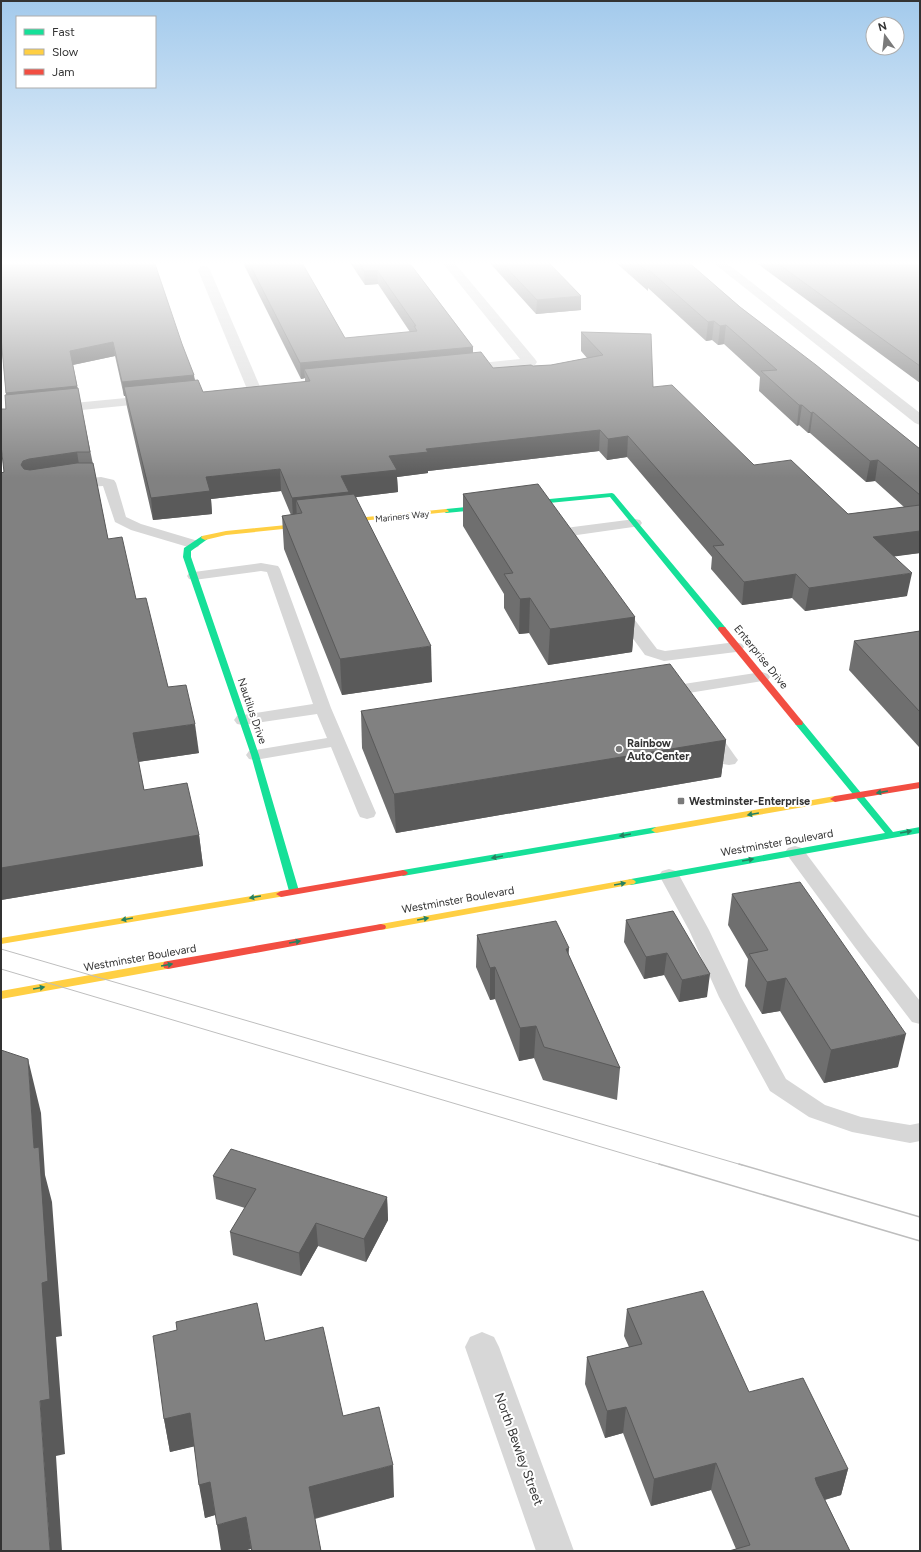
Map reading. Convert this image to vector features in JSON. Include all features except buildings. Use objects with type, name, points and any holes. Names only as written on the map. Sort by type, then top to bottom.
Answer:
[{"type":"street","points":[[230,333],[254,390]]},
{"type":"street","points":[[451,370],[530,362],[507,333]]},
{"type":"street","points":[[809,333],[920,420]]},
{"type":"street","points":[[238,391],[270,388]]},
{"type":"street","points":[[1,414],[167,398]]},
{"type":"street","name":"Mariners Way","points":[[193,544],[209,536],[226,533],[612,495]]},
{"type":"street","name":"Enterprise Drive","points":[[612,495],[891,835]]},
{"type":"street","name":"Nautilus Drive","points":[[193,544],[187,550],[187,557],[243,720],[294,891]]},
{"type":"street","points":[[1,941],[920,785]]},
{"type":"street","name":"Westminster Boulevard","points":[[1,995],[920,830]]},
{"type":"street","name":"North Bewley Street","points":[[482,1347],[555,1551]]},
{"type":"lane","points":[[56,486],[101,481],[109,483],[120,519],[136,527],[193,544]]},
{"type":"lane","points":[[586,560],[568,536],[573,531],[635,524]]},
{"type":"lane","points":[[194,576],[261,567],[273,570],[323,708],[367,813]]},
{"type":"lane","points":[[612,598],[651,652],[664,656],[736,646]]},
{"type":"lane","points":[[652,694],[684,696],[762,677]]},
{"type":"lane","points":[[243,720],[323,708]]},
{"type":"lane","points":[[702,722],[730,760]]},
{"type":"lane","points":[[254,755],[337,741]]},
{"type":"lane","points":[[795,852],[861,941],[920,1016]]},
{"type":"lane","points":[[669,875],[699,930],[730,997],[778,1085],[817,1111],[860,1126],[910,1134],[920,1132]]},
{"type":"tram line","points":[[1,949],[742,1165]]},
{"type":"tram line","points":[[1,969],[662,1165]]},
{"type":"tram line","points":[[659,1164],[920,1241]]},
{"type":"tram line","points":[[739,1164],[920,1217]]},
{"type":"traffic: fast","points":[[446,511],[612,495],[722,629]]},
{"type":"traffic: fast","points":[[205,538],[187,550],[187,557],[255,755],[294,891]]},
{"type":"traffic: fast","points":[[799,723],[891,835]]},
{"type":"traffic: fast","points":[[403,873],[656,830]]},
{"type":"traffic: fast","points":[[631,882],[920,830]]},
{"type":"traffic: slow","points":[[205,538],[226,533],[446,511]]},
{"type":"traffic: slow","points":[[656,830],[835,799]]},
{"type":"traffic: slow","points":[[381,927],[631,882]]},
{"type":"traffic: slow","points":[[1,941],[281,894]]},
{"type":"traffic: slow","points":[[1,995],[168,965]]},
{"type":"traffic: jam","points":[[722,629],[799,723]]},
{"type":"traffic: jam","points":[[835,799],[920,785]]},
{"type":"traffic: jam","points":[[281,894],[403,873]]},
{"type":"traffic: jam","points":[[168,965],[381,927]]},
{"type":"place","name":"Rainbow Auto Center","points":[[619,749]]},
{"type":"place","name":"Westminster-Enterprise","points":[[681,801]]}]
